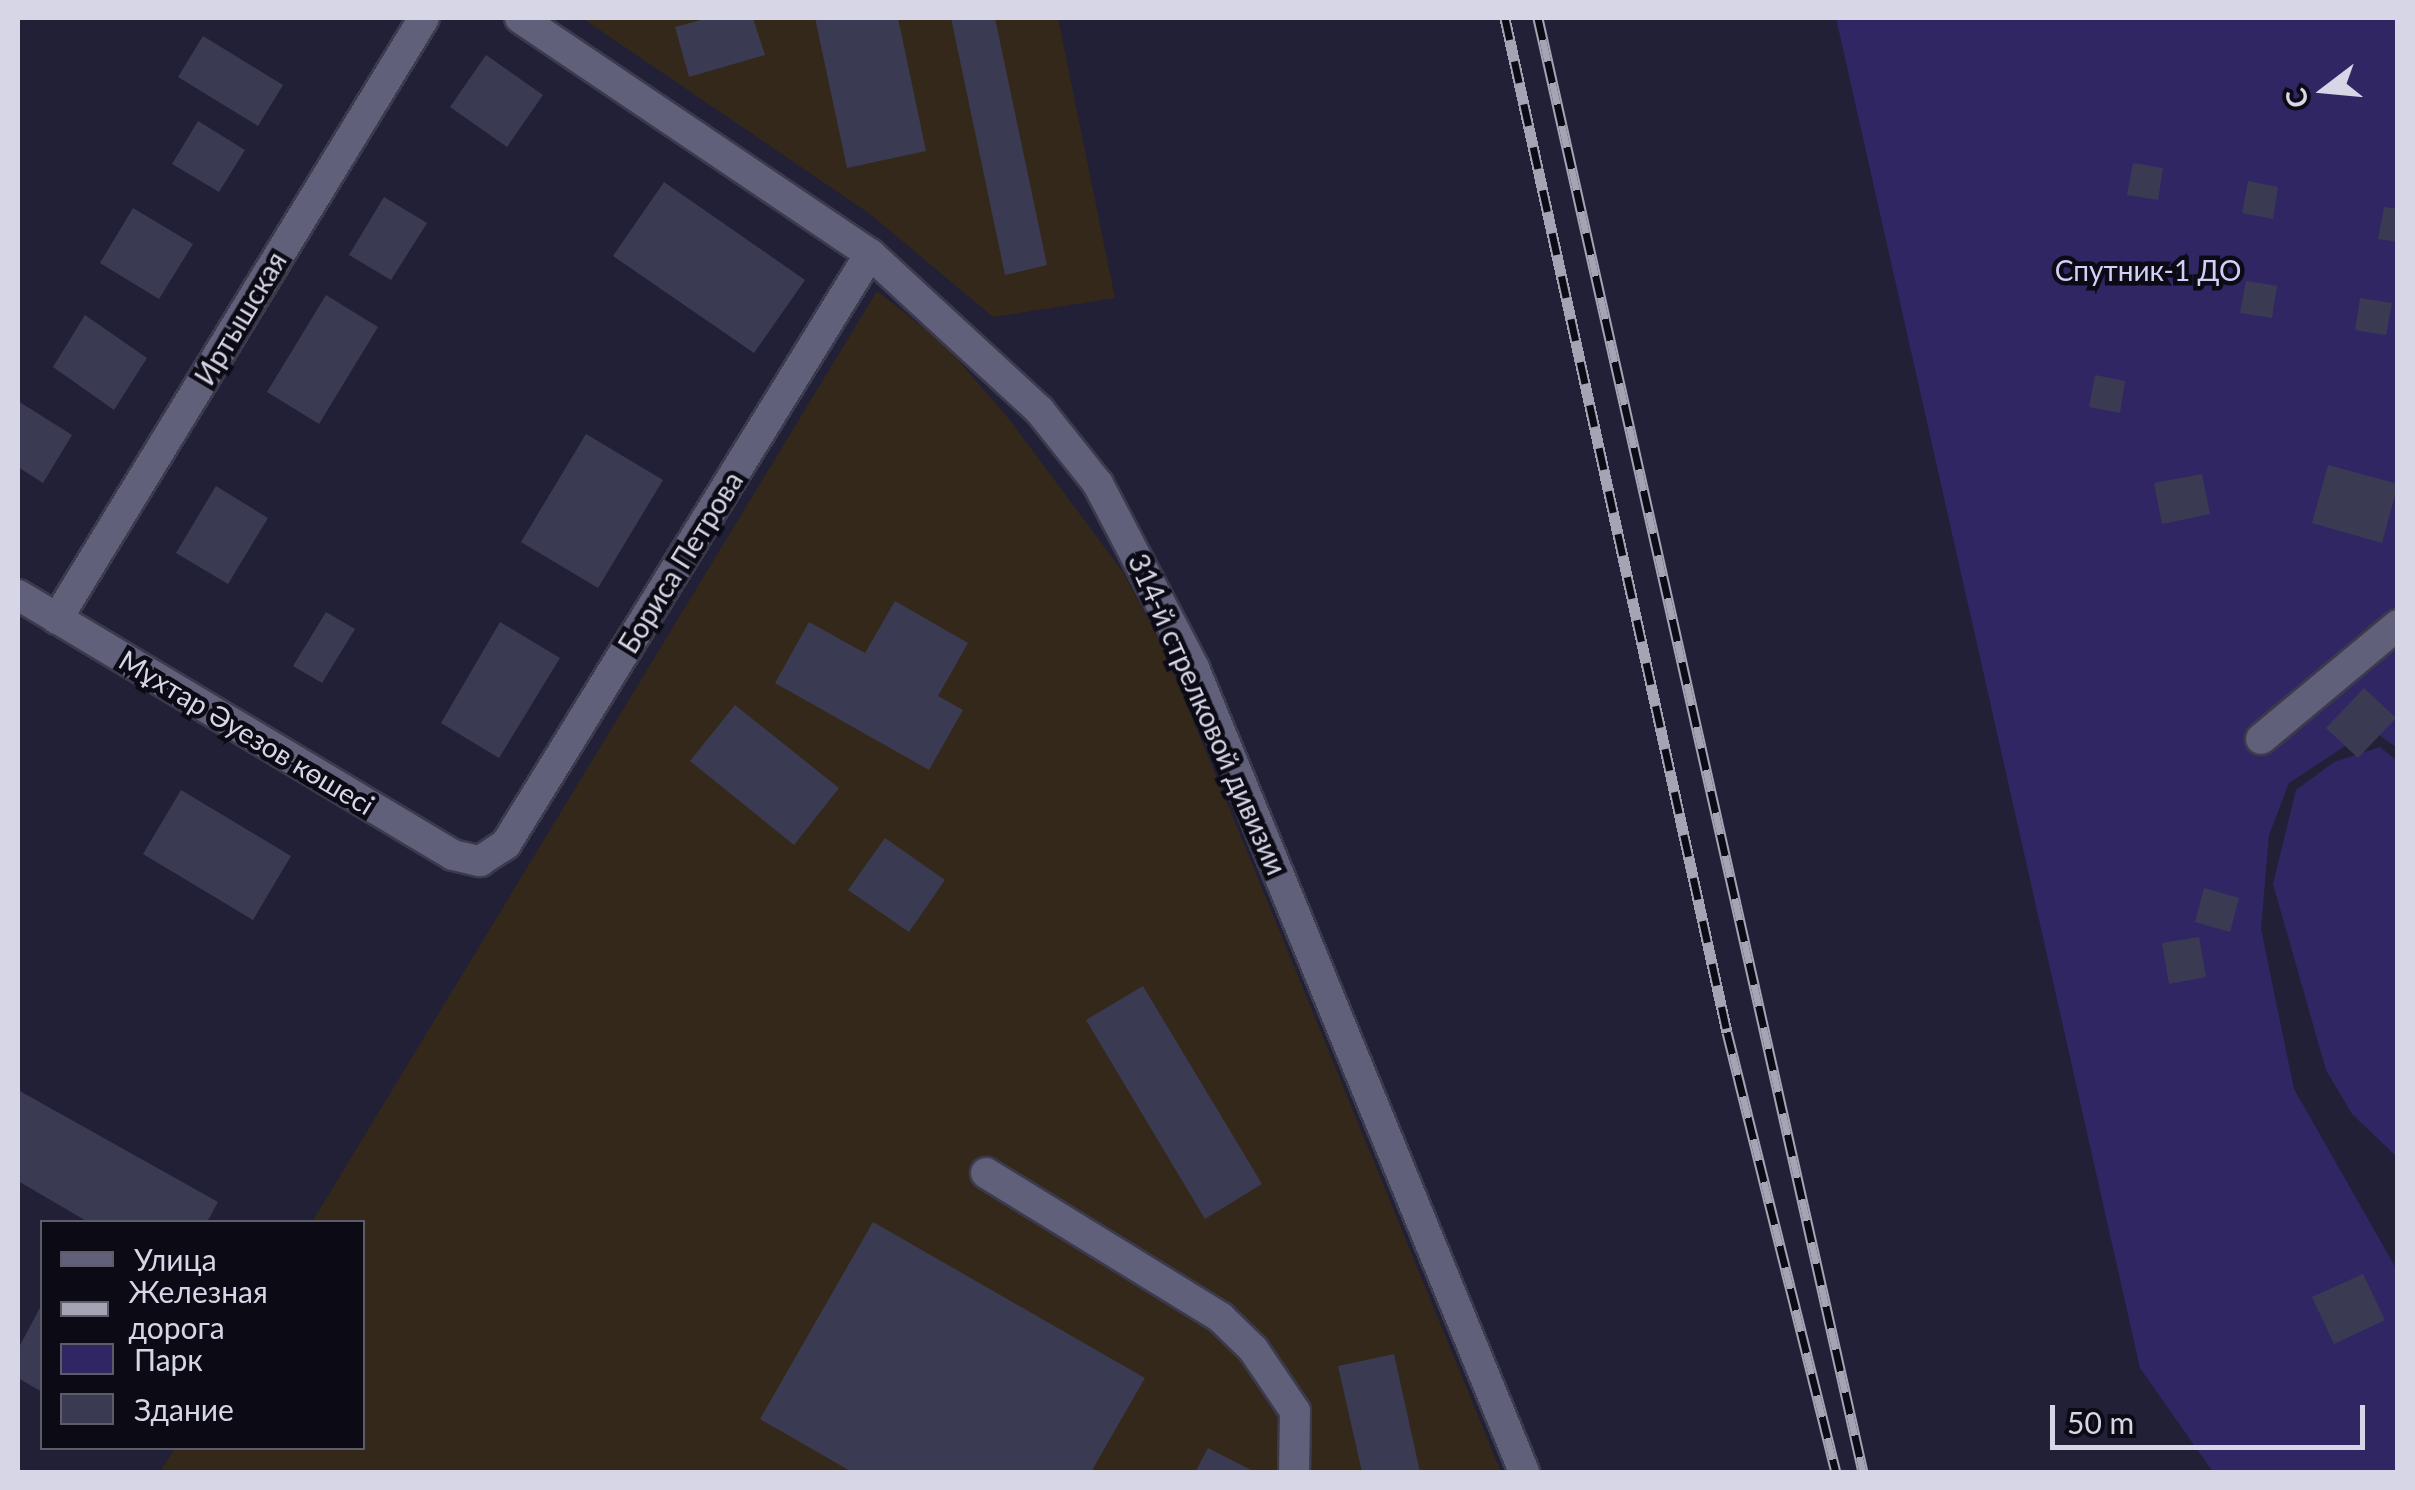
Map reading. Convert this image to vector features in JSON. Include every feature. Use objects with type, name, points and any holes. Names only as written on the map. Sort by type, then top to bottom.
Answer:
[{"type":"street","name":"Иртышская","points":[[57,619],[424,18]]},
{"type":"street","name":"314-й стрелковой дивизии","points":[[530,20],[870,254],[1040,410],[1144,561],[1524,1472]]},
{"type":"street","name":"Бориса Петрова","points":[[480,861],[506,844],[870,254]]},
{"type":"street","name":"Мұхтар Әуезов көшесі","points":[[18,595],[453,856],[480,861]]},
{"type":"street","points":[[2262,739],[2398,626]]},
{"type":"street","points":[[986,1174],[1220,1317],[1254,1349],[1295,1412],[1294,1472]]},
{"type":"shaded area","points":[[582,18],[1058,18],[1115,298],[993,317],[870,214]]},
{"type":"shaded area","points":[[877,291],[944,344],[1009,419],[1123,572],[1164,649],[1501,1472],[160,1472],[174,1450],[365,1450],[365,1220],[313,1220]]},
{"type":"green space","name":"Спутник-1 ДО","points":[[1836,18],[2397,18],[2397,748],[2371,729],[2289,783],[2269,835],[2261,929],[2294,1089],[2397,1270],[2397,1472],[2213,1472],[2140,1368]]},
{"type":"green space","points":[[2380,747],[2397,761],[2397,1157],[2352,1114],[2326,1070],[2273,884],[2296,790],[2334,762]]},
{"type":"building","points":[[708,18],[753,18],[765,55],[689,77],[675,27]]},
{"type":"building","points":[[815,18],[898,18],[926,151],[847,168]]},
{"type":"building","points":[[951,18],[995,18],[1047,265],[1005,275]]},
{"type":"building","points":[[203,36],[283,85],[258,126],[178,77]]},
{"type":"building","points":[[486,55],[543,95],[507,147],[450,107]]},
{"type":"building","points":[[198,121],[245,150],[219,192],[172,164]]},
{"type":"building","points":[[2133,163],[2163,168],[2158,200],[2127,195]]},
{"type":"building","points":[[2248,181],[2278,187],[2273,219],[2242,213]]},
{"type":"building","points":[[664,182],[805,280],[754,353],[613,256]]},
{"type":"building","points":[[384,197],[427,223],[391,280],[349,255]]},
{"type":"building","points":[[2384,207],[2398,209],[2398,242],[2378,239]]},
{"type":"building","points":[[133,208],[193,244],[159,299],[100,263]]},
{"type":"building","points":[[2246,281],[2277,286],[2272,318],[2240,313]]},
{"type":"building","points":[[326,295],[378,327],[319,424],[267,392]]},
{"type":"building","points":[[2360,298],[2392,303],[2386,335],[2355,330]]},
{"type":"building","points":[[85,315],[147,358],[114,410],[53,367]]},
{"type":"building","points":[[2095,375],[2125,381],[2120,413],[2089,407]]},
{"type":"building","points":[[18,401],[72,435],[43,483],[18,467]]},
{"type":"building","points":[[586,434],[663,480],[598,588],[521,542]]},
{"type":"building","points":[[2328,465],[2398,484],[2382,543],[2312,523]]},
{"type":"building","points":[[2202,474],[2210,514],[2162,524],[2154,483]]},
{"type":"building","points":[[216,486],[268,518],[228,584],[176,553]]},
{"type":"building","points":[[895,601],[968,643],[938,696],[963,710],[929,770],[775,683],[809,622],[865,653]]},
{"type":"building","points":[[326,612],[355,629],[322,683],[293,666]]},
{"type":"building","points":[[500,622],[560,658],[499,758],[441,723]]},
{"type":"building","points":[[2364,688],[2396,718],[2358,758],[2326,728]]},
{"type":"building","points":[[735,705],[839,788],[794,845],[690,761]]},
{"type":"building","points":[[181,790],[291,856],[253,920],[143,854]]},
{"type":"building","points":[[885,838],[945,880],[909,932],[848,890]]},
{"type":"building","points":[[2204,888],[2239,898],[2230,932],[2195,922]]},
{"type":"building","points":[[2199,937],[2206,977],[2169,984],[2162,943]]},
{"type":"building","points":[[1143,986],[1262,1184],[1205,1219],[1086,1020]]},
{"type":"building","points":[[18,1090],[218,1202],[208,1220],[85,1220],[18,1181]]},
{"type":"building","points":[[873,1222],[1145,1378],[1091,1472],[852,1472],[760,1419]]},
{"type":"building","points":[[2363,1274],[2385,1320],[2334,1344],[2312,1297]]},
{"type":"building","points":[[40,1308],[40,1391],[18,1378],[18,1349]]},
{"type":"building","points":[[1394,1354],[1420,1472],[1362,1472],[1338,1366]]},
{"type":"building","points":[[1208,1448],[1255,1472],[1195,1472]]},
{"type":"railway","points":[[1505,18],[1727,1032],[1836,1472]]},
{"type":"railway","points":[[1538,18],[1863,1472]]}]
